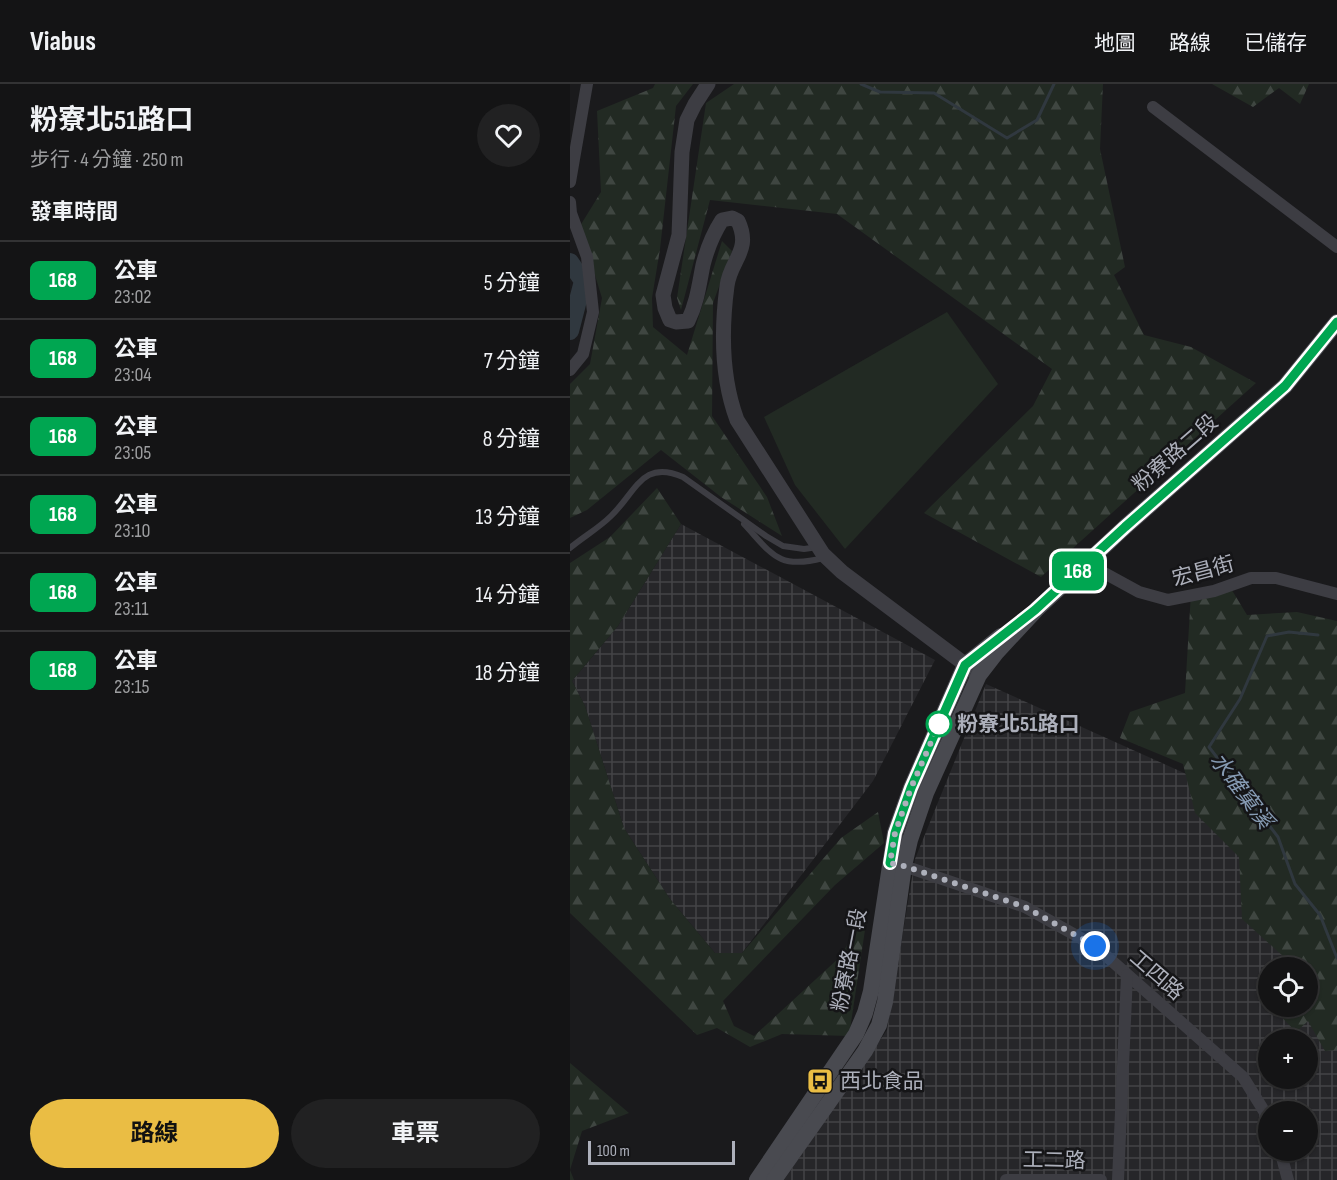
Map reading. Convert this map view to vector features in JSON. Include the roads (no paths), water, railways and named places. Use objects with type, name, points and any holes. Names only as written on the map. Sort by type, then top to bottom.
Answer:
[{"type":"main road","name":"粉寮路二段","points":[[897,864],[910,840],[972,670],[1086,563],[1285,386],[1337,322]]},
{"type":"main road","name":"粉寮路一段","points":[[757,1180],[856,1034],[871,991],[897,864]]},
{"type":"main road","name":"粉寮路一段","points":[[774,1180],[865,1051],[879,1025],[885,1002],[897,864]]},
{"type":"street","points":[[570,182],[587,84]]},
{"type":"street","points":[[708,84],[687,120],[682,152],[679,235],[663,295],[670,320],[688,321],[694,310],[703,265],[714,233],[722,220],[732,218],[738,221],[744,239],[741,253],[727,283],[723,358],[729,400],[737,420],[822,552],[842,572],[972,670]]},
{"type":"street","points":[[1153,107],[1337,246]]},
{"type":"street","points":[[570,202],[571,213],[587,257],[593,312],[583,354],[570,370]]},
{"type":"street","name":"宏昌街","points":[[1086,563],[1139,592],[1168,600],[1214,591],[1251,578],[1276,578],[1337,594]]},
{"type":"street","name":"工四路","points":[[897,864],[1025,907],[1095,946],[1243,1077],[1258,1101]]},
{"type":"street","points":[[1118,1180],[1127,975]]},
{"type":"street","points":[[1283,1161],[1288,1180]]},
{"type":"street","name":"工二路","points":[[1006,1180],[1101,1180]]},
{"type":"lane","points":[[570,548],[610,517],[641,479],[649,473],[660,471],[683,477],[783,546],[822,552]]},
{"type":"lane","points":[[734,513],[764,547],[778,559],[793,562],[822,552]]},
{"type":"waterway","points":[[861,84],[880,92],[934,93],[1007,138],[1037,120],[1054,84]]},
{"type":"waterway","points":[[570,262],[583,281],[570,331]]},
{"type":"waterway","name":"水確窠溪","points":[[1318,635],[1289,632],[1267,636],[1240,699],[1209,747],[1278,837],[1295,884],[1320,915],[1337,958]]},
{"type":"place","name":"粉寮北51路口","points":[[939,724]]},
{"type":"place","name":"西北食品","points":[[820,1081]]}]
